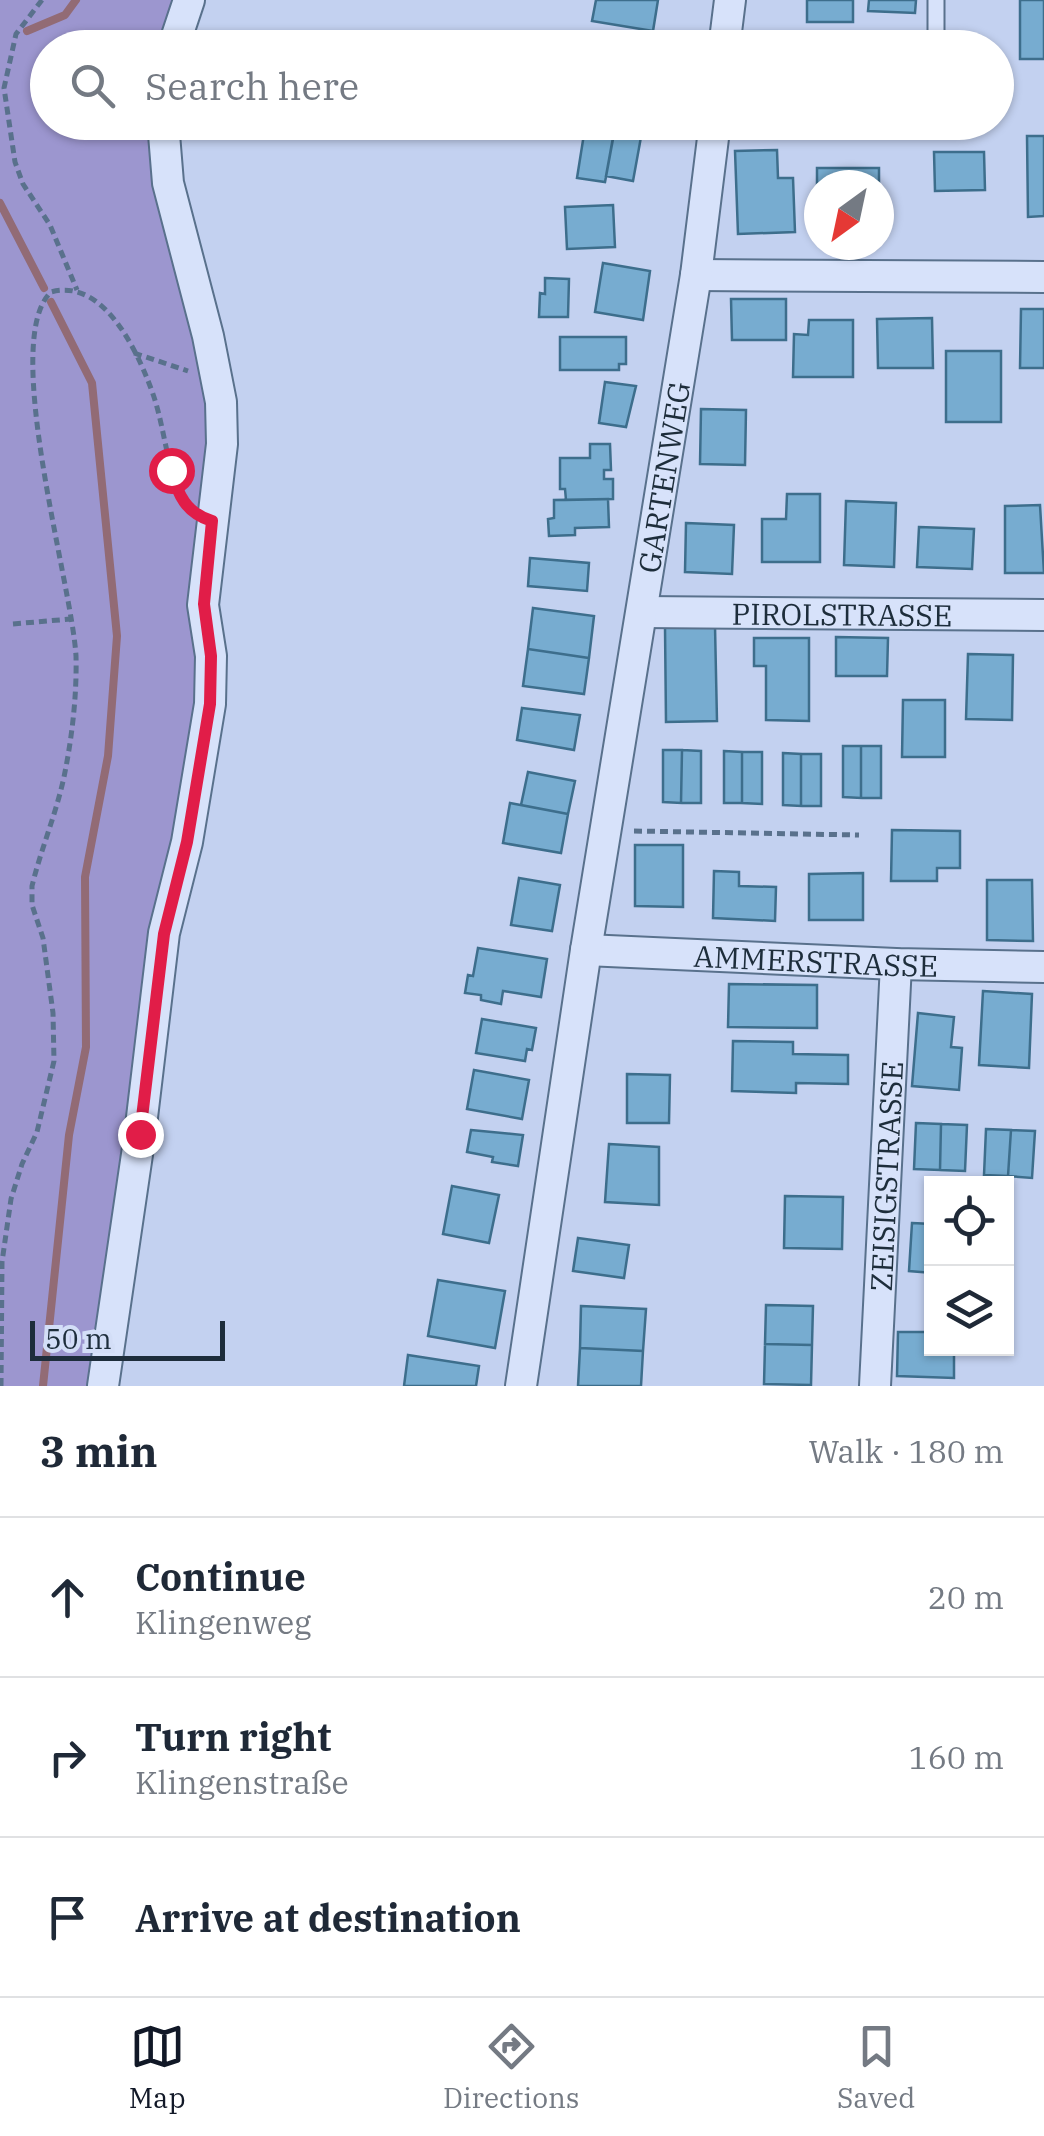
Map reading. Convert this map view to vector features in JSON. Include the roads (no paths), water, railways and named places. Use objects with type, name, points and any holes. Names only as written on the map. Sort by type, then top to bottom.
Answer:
[{"type":"street","points":[[179,30],[189,0]]},
{"type":"street","points":[[726,30],[730,0]]},
{"type":"street","points":[[103,1386],[164,934],[187,842],[210,704],[211,656],[204,604],[222,444],[221,402],[168,183],[164,140]]},
{"type":"street","name":"GARTENWEG","points":[[521,1386],[586,950],[696,275],[713,140]]},
{"type":"street","points":[[696,275],[1044,277]]},
{"type":"street","name":"PIROLSTRASSE","points":[[642,612],[1044,615]]},
{"type":"street","name":"AMMERSTRASSE","points":[[586,950],[1044,967]]},
{"type":"street","name":"ZEISIGSTRASSE","points":[[875,1386],[896,964]]},
{"type":"lane","points":[[936,0],[936,30]]},
{"type":"waterway","points":[[27,31],[65,15],[76,0]]},
{"type":"waterway","points":[[0,203],[44,288]]},
{"type":"waterway","points":[[43,1386],[69,1135],[86,1047],[85,877],[108,756],[117,636],[92,383],[51,302]]}]
